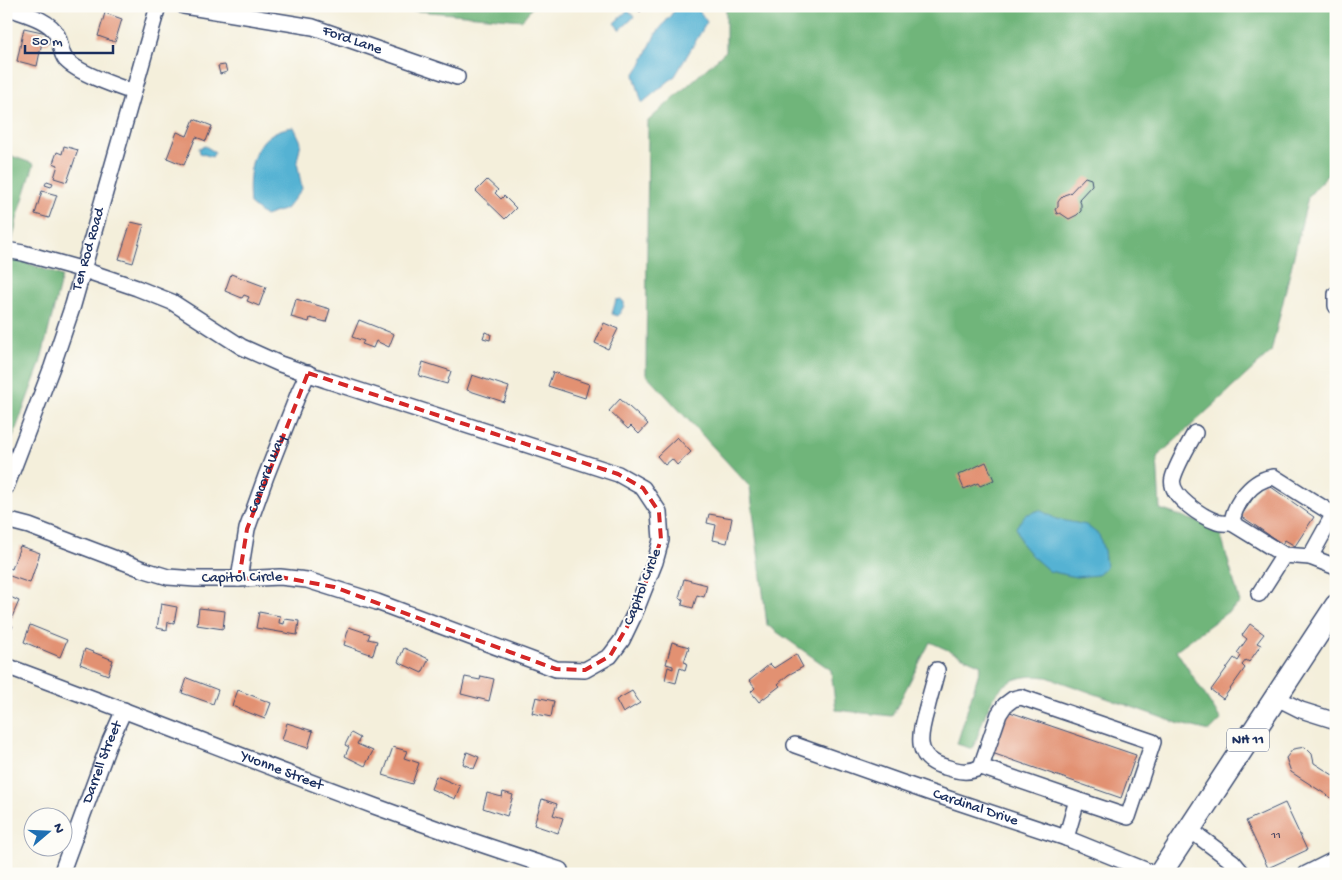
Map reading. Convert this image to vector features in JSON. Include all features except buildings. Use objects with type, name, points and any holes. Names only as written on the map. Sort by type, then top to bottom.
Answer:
[{"type":"highway","name":"NH 11","points":[[1160,874],[1336,606]]},
{"type":"street","name":"Ten Rod Road","points":[[6,487],[52,367],[84,270],[158,6]]},
{"type":"street","name":"Ford Lane","points":[[184,6],[313,27],[457,77]]},
{"type":"street","points":[[6,7],[34,17],[50,26],[57,35],[65,59],[74,66],[133,92]]},
{"type":"street","name":"Capitol Circle","points":[[6,250],[84,270],[172,302],[242,347],[280,364],[618,474],[643,488],[659,512],[661,540],[634,615],[622,640],[610,656],[585,670],[556,669],[378,602],[307,580],[280,577],[239,580],[168,576],[128,564],[29,526],[6,520]]},
{"type":"street","points":[[1336,294],[1336,306]]},
{"type":"street","name":"Concord Way","points":[[239,580],[247,529],[266,476],[308,373]]},
{"type":"street","points":[[1195,433],[1172,480],[1174,489],[1179,497],[1192,508],[1218,523],[1232,523],[1284,555],[1310,557],[1336,567]]},
{"type":"street","points":[[1232,523],[1233,515],[1238,505],[1253,486],[1266,478],[1274,477],[1280,479],[1335,512],[1310,557]]},
{"type":"street","points":[[1260,594],[1284,555]]},
{"type":"street","name":"Yvonne Street","points":[[6,666],[374,806],[550,870]]},
{"type":"street","points":[[937,670],[921,729],[920,740],[922,750],[927,758],[936,765],[961,772],[970,772],[981,767],[1128,817],[1154,742],[1021,698],[1012,699],[999,714],[981,767]]},
{"type":"street","points":[[1276,697],[1301,710],[1336,721]]},
{"type":"street","name":"Darrell Street","points":[[61,874],[110,741],[124,710]]},
{"type":"street","name":"Cardinal Drive","points":[[794,745],[1066,838],[1156,874]]},
{"type":"street","points":[[1066,838],[1077,800]]},
{"type":"street","points":[[1189,829],[1233,862],[1243,874]]},
{"type":"street","points":[[1306,874],[1336,859]]},
{"type":"highlighted area","points":[[308,373],[618,474],[643,488],[659,512],[661,540],[634,615],[610,656],[585,670],[556,669],[334,587],[280,577],[239,579],[247,529]]},
{"type":"green space","points":[[361,6],[533,6],[522,20]]},
{"type":"green space","points":[[726,6],[1336,6],[1336,165],[1308,197],[1271,352],[1157,457],[1160,509],[1219,529],[1240,603],[1176,650],[1221,720],[1210,731],[1177,723],[1047,677],[1029,676],[1004,686],[995,695],[983,719],[973,749],[957,744],[981,665],[930,642],[892,716],[836,710],[831,670],[767,625],[750,487],[646,374],[648,121],[726,51]]},
{"type":"green space","points":[[6,154],[34,164],[17,219],[9,256],[62,276],[40,364],[6,456]]},
{"type":"water","points":[[678,6],[696,6],[707,22],[675,76],[642,103],[634,75],[642,63],[655,35]]},
{"type":"water","points":[[628,10],[634,17],[620,30],[614,23]]},
{"type":"water","points":[[294,127],[301,142],[297,162],[302,189],[286,209],[265,216],[250,204],[250,178],[255,154],[269,136],[280,130]]},
{"type":"water","points":[[205,146],[215,152],[212,157],[200,153],[199,148]]},
{"type":"water","points":[[621,299],[624,302],[624,306],[618,316],[612,314],[616,300]]},
{"type":"water","points":[[1040,510],[1056,519],[1086,525],[1099,535],[1106,567],[1097,575],[1076,577],[1049,571],[1022,544],[1016,527],[1025,515]]}]
